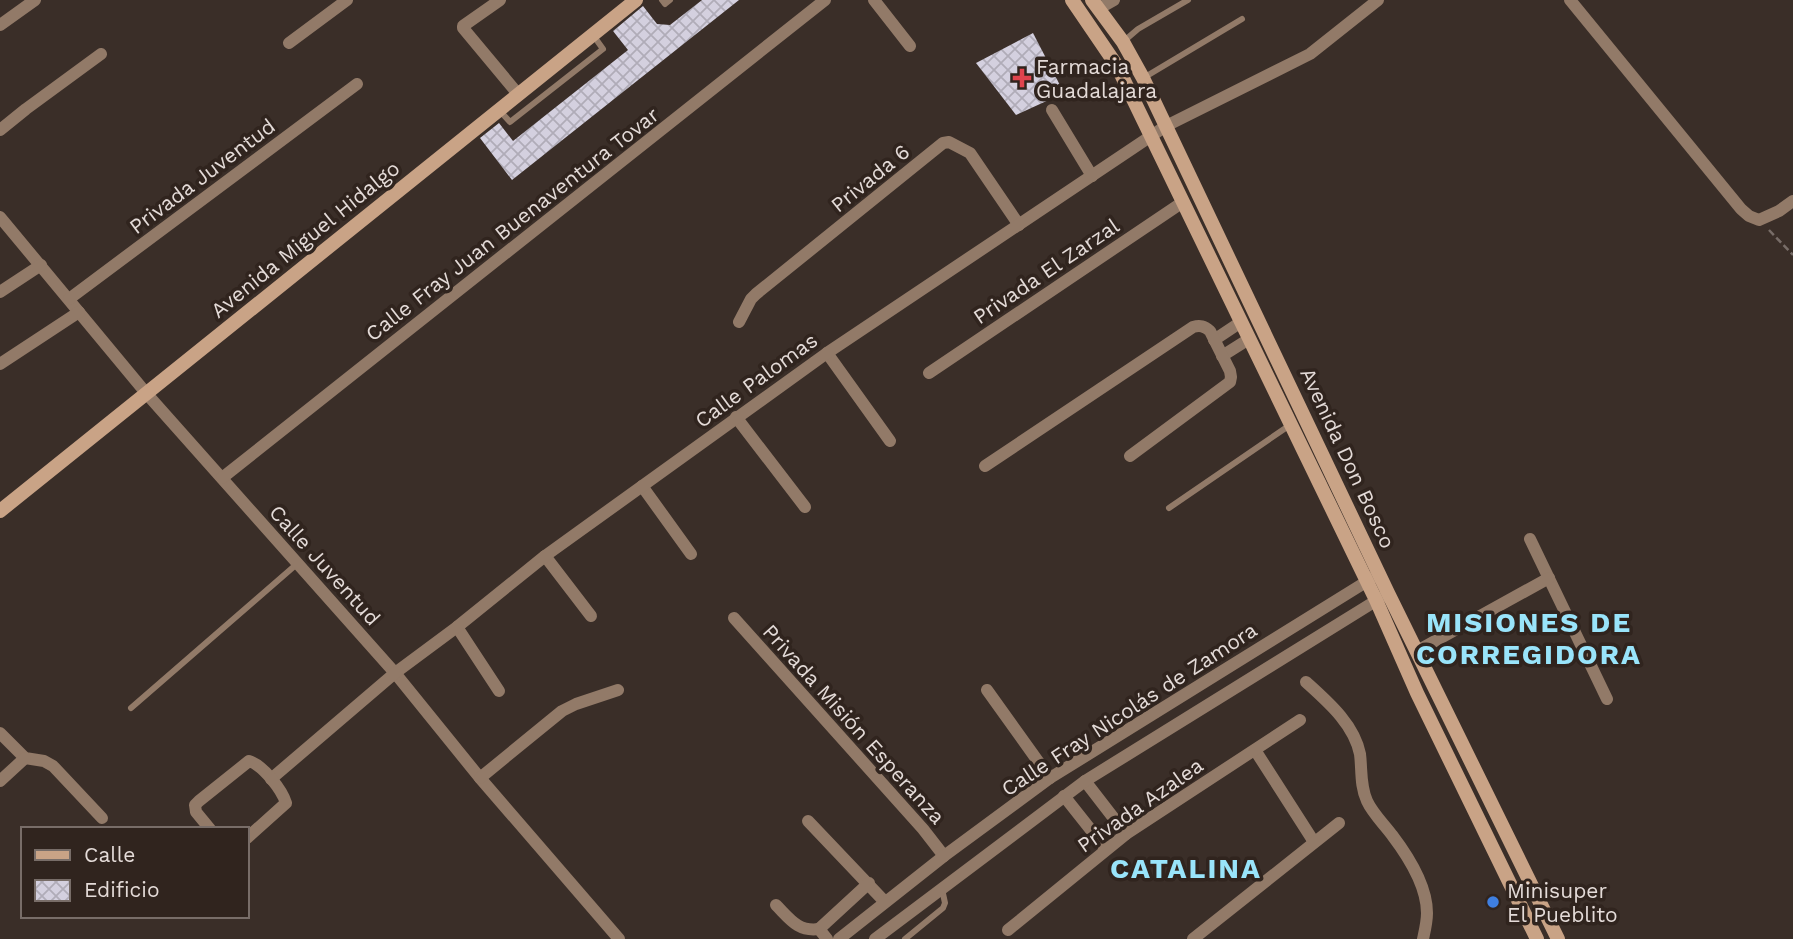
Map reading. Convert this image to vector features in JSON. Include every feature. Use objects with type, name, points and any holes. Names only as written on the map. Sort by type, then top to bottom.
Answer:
[{"type":"street","points":[[0,25],[35,0]]},
{"type":"street","points":[[289,43],[346,0]]},
{"type":"street","points":[[500,0],[468,21],[463,28],[518,94]]},
{"type":"street","name":"Avenida Miguel Hidalgo","points":[[0,511],[636,0]]},
{"type":"street","name":"Calle Fray Juan Buenaventura Tovar","points":[[222,478],[825,0]]},
{"type":"street","points":[[874,0],[910,46]]},
{"type":"street","name":"Avenida Don Bosco","points":[[1072,0],[1117,66],[1366,583],[1382,597],[1417,651],[1556,938]]},
{"type":"street","points":[[1095,4],[1114,0]]},
{"type":"street","name":"Calle Palomas","points":[[271,779],[395,673],[545,556],[736,416],[1151,135],[1310,54],[1378,0]]},
{"type":"street","points":[[1571,0],[1741,209],[1759,220],[1793,201]]},
{"type":"street","name":"Avenida Don Bosco","points":[[1095,4],[1123,42],[1143,78],[1380,573],[1382,597],[1416,693],[1537,939]]},
{"type":"street","points":[[0,130],[101,54]]},
{"type":"street","name":"Privada Juventud","points":[[69,299],[357,85]]},
{"type":"street","points":[[1052,110],[1092,176]]},
{"type":"street","name":"Privada 6","points":[[739,322],[756,294],[943,144],[949,142],[970,153],[1019,225]]},
{"type":"street","name":"Privada El Zarzal","points":[[929,373],[1184,202]]},
{"type":"street","name":"Calle Juventud","points":[[0,217],[146,393],[395,673],[480,778],[619,939]]},
{"type":"street","points":[[0,292],[41,265]]},
{"type":"street","points":[[0,364],[79,312]]},
{"type":"street","points":[[1214,340],[1241,322]]},
{"type":"street","points":[[985,466],[1193,327],[1205,327],[1222,356],[1231,377],[1230,382],[1130,456]]},
{"type":"street","points":[[1222,356],[1249,339]]},
{"type":"street","points":[[827,353],[890,441]]},
{"type":"street","points":[[736,416],[805,507]]},
{"type":"street","points":[[642,486],[691,554]]},
{"type":"street","points":[[1530,539],[1607,699]]},
{"type":"street","points":[[545,556],[591,616]]},
{"type":"street","name":"Calle Fray Nicolás de Zamora","points":[[839,939],[944,856],[1050,778],[1380,573]]},
{"type":"street","points":[[1417,651],[1549,578]]},
{"type":"street","name":"Calle Fray Nicolás de Zamora","points":[[875,939],[1085,781],[1382,597]]},
{"type":"street","name":"Privada Misión Esperanza","points":[[734,618],[923,829],[944,856]]},
{"type":"street","points":[[457,626],[499,691]]},
{"type":"street","points":[[1306,682],[1335,710],[1355,738],[1362,785],[1368,803],[1398,844],[1424,895],[1427,911],[1423,939]]},
{"type":"street","points":[[480,778],[562,711],[618,690]]},
{"type":"street","points":[[988,690],[1050,778]]},
{"type":"street","name":"Privada Azalea","points":[[1008,930],[1126,834],[1300,720]]},
{"type":"street","points":[[0,734],[24,758],[44,761],[53,766],[102,818]]},
{"type":"street","points":[[1255,750],[1314,842]]},
{"type":"street","points":[[0,781],[24,758]]},
{"type":"street","points":[[208,827],[196,812],[198,801],[249,761],[256,764],[271,779],[286,803],[248,837]]},
{"type":"street","points":[[1085,781],[1126,834]]},
{"type":"street","points":[[1064,796],[1106,849]]},
{"type":"street","points":[[1024,797],[1039,815]]},
{"type":"street","points":[[808,821],[885,902]]},
{"type":"street","points":[[1192,939],[1339,823]]},
{"type":"street","points":[[776,905],[797,925],[823,934],[869,883]]},
{"type":"lane","points":[[663,0],[665,4],[670,0]]},
{"type":"lane","points":[[1123,42],[1138,29],[1188,0]]},
{"type":"lane","points":[[1143,78],[1242,19]]},
{"type":"lane","points":[[499,110],[510,122],[603,49],[593,34]]},
{"type":"lane","points":[[1169,508],[1290,425]]},
{"type":"lane","points":[[131,708],[298,563]]},
{"type":"lane","points":[[905,939],[943,908],[945,903],[942,889]]},
{"type":"path","points":[[1759,220],[1793,255]]},
{"type":"building","points":[[702,0],[739,0],[512,180],[480,138],[499,123],[513,141],[628,50],[613,31],[643,6],[657,24],[670,25]]},
{"type":"building","name":"Farmacia Guadalajara","points":[[1033,33],[1064,93],[1016,115],[976,63]]},
{"type":"place","name":"Farmacia Guadalajara","points":[[1022,78]]},
{"type":"place","name":"Minisuper El Pueblito","points":[[1493,902]]},
{"type":"district","name":"MISIONES DE CORREGIDORA","points":[[1529,638]]},
{"type":"district","name":"CATALINA","points":[[1186,868]]}]
